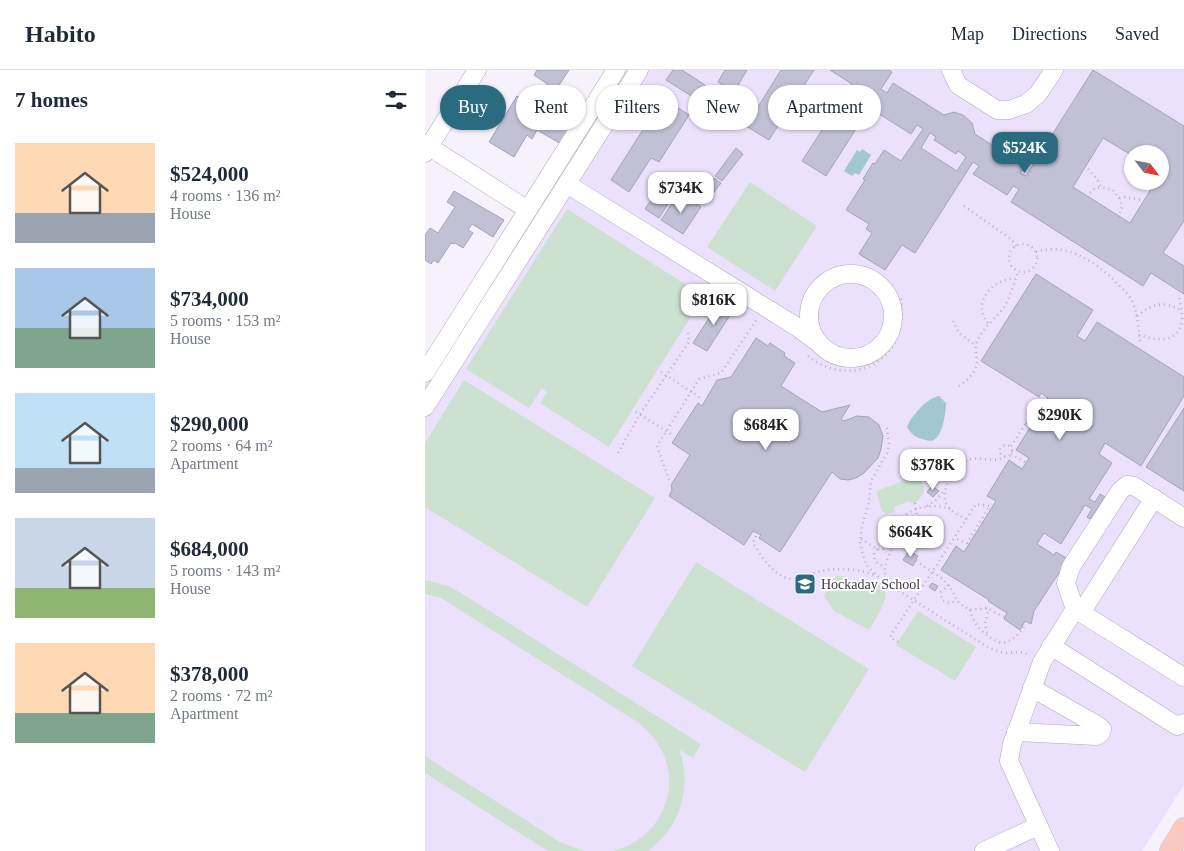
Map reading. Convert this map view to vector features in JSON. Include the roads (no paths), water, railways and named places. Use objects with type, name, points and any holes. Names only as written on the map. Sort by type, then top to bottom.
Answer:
[{"type":"main road","points":[[1169,851],[1184,828]]},
{"type":"street","points":[[477,70],[426,148],[528,210]]},
{"type":"street","points":[[425,374],[616,70]]},
{"type":"street","points":[[425,407],[639,70]]},
{"type":"street","points":[[950,71],[958,84],[997,110],[1009,110],[1026,104],[1039,94],[1054,70]]},
{"type":"street","points":[[567,184],[797,328],[810,346],[835,356],[859,358],[877,349],[884,342],[892,324],[891,305],[882,288],[867,277],[857,274],[845,274],[823,284],[815,294],[809,311],[810,346]]},
{"type":"street","points":[[1184,518],[1134,486],[1127,485],[1120,491],[1071,567],[1066,583],[1078,611],[1184,677]]},
{"type":"street","points":[[1049,851],[1009,761],[1012,744],[1042,662],[1051,646],[1078,611],[1154,498]]},
{"type":"street","points":[[1051,646],[1177,726],[1184,723]]},
{"type":"street","points":[[1016,732],[1097,736],[1101,733],[1102,730],[1097,725],[1032,688]]},
{"type":"street","points":[[984,851],[1003,846],[1038,826]]},
{"type":"water","points":[[862,149],[871,155],[859,175],[855,173],[852,176],[844,171],[857,150],[860,152]]},
{"type":"water","points":[[939,396],[946,403],[945,417],[940,433],[931,441],[915,436],[907,427],[909,422],[925,404],[934,397]]},
{"type":"place","name":"Hockaday School","points":[[805,584]]}]
